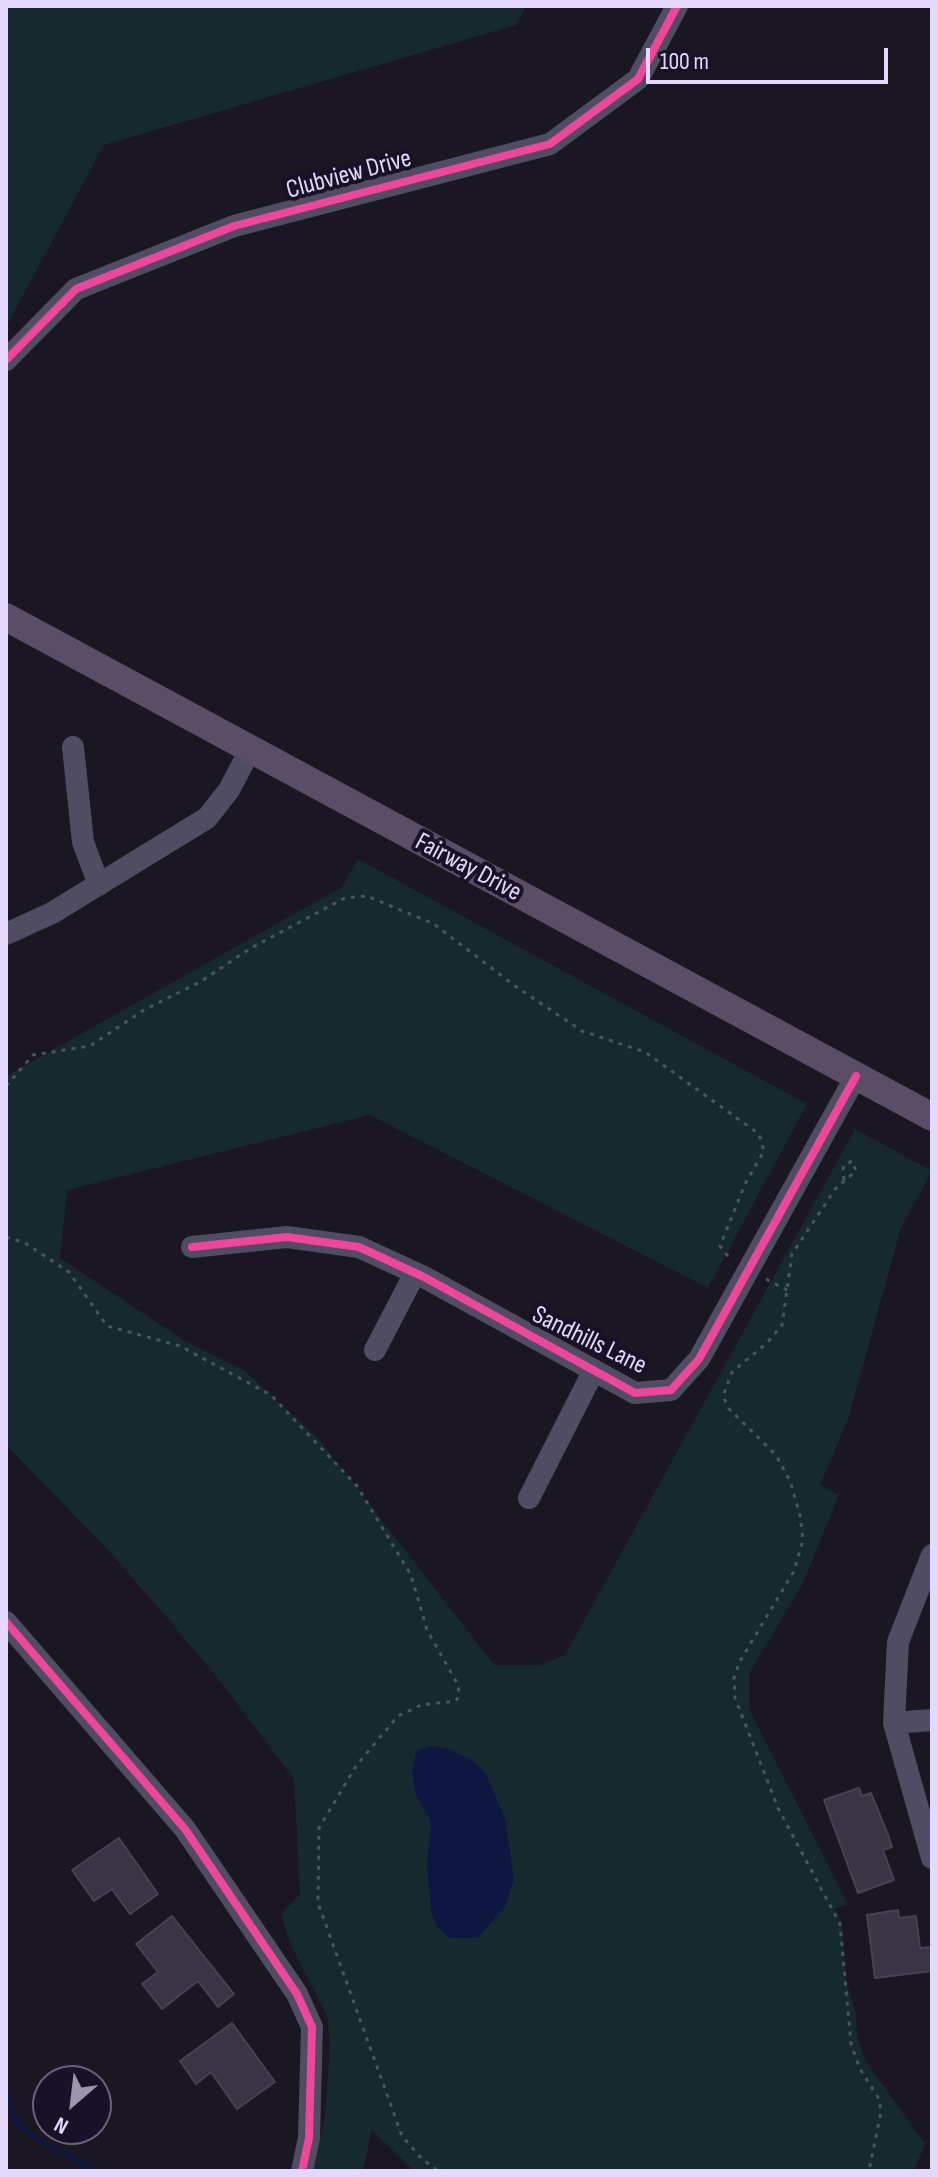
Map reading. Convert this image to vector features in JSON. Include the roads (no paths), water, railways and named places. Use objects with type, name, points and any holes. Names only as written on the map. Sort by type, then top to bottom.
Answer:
[{"type":"main road","name":"Fairway Drive","points":[[6,617],[932,1117]]},
{"type":"street","name":"Clubview Drive","points":[[6,360],[76,289],[234,226],[550,144],[638,79],[677,6]]},
{"type":"street","points":[[73,747],[83,842],[99,885]]},
{"type":"street","points":[[6,934],[99,885],[207,818],[229,790],[250,750]]},
{"type":"street","name":"Sandhills Lane","points":[[192,1247],[287,1237],[359,1247],[415,1273],[635,1393],[671,1390],[699,1359],[856,1076]]},
{"type":"street","points":[[375,1350],[415,1273]]},
{"type":"street","name":"Sandhills Lane","points":[[529,1498],[594,1370]]},
{"type":"street","points":[[932,1555],[898,1642],[894,1723],[932,1858]]},
{"type":"street","points":[[6,1622],[185,1829],[297,1994],[312,2027],[309,2138],[302,2171]]},
{"type":"street","points":[[6,1644],[39,1660]]},
{"type":"street","points":[[894,1723],[932,1720]]},
{"type":"water","points":[[432,1746],[449,1749],[471,1760],[485,1772],[505,1819],[514,1880],[505,1906],[478,1938],[449,1938],[437,1927],[431,1911],[427,1866],[431,1821],[416,1795],[412,1774],[416,1751]]},
{"type":"waterway","points":[[6,2093],[16,2123],[38,2140],[97,2171]]}]
